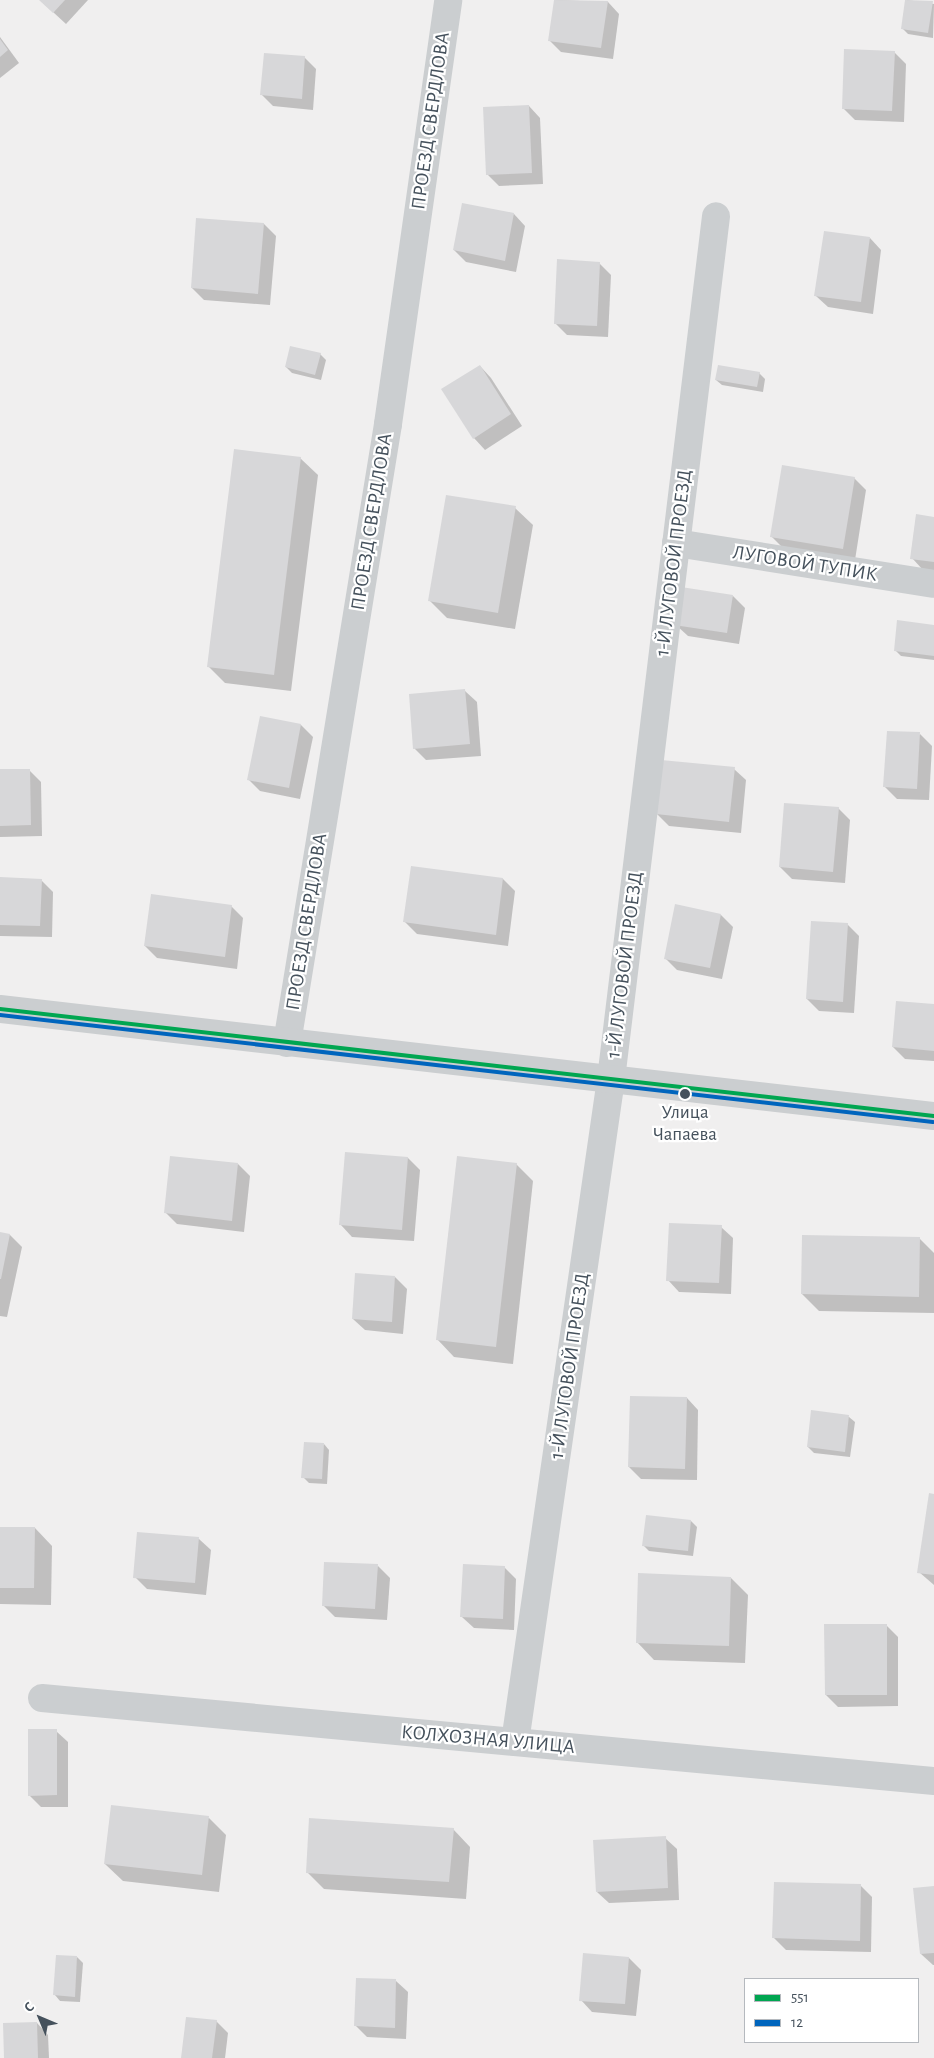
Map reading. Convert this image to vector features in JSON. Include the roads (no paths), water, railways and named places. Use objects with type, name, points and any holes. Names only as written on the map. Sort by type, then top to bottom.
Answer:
[{"type":"street","name":"ПРОЕЗД СВЕРДЛОВА","points":[[287,1043],[388,424],[448,0]]},
{"type":"street","name":"1-Й ЛУГОВОЙ ПРОЕЗД","points":[[515,1742],[611,1079],[716,216]]},
{"type":"street","name":"ЛУГОВОЙ ТУПИК","points":[[676,543],[934,584]]},
{"type":"street","points":[[0,1010],[934,1116]]},
{"type":"street","name":"КОЛХОЗНАЯ УЛИЦА","points":[[42,1698],[934,1781]]},
{"type":"place","name":"Улица Чапаева","points":[[685,1094]]}]
